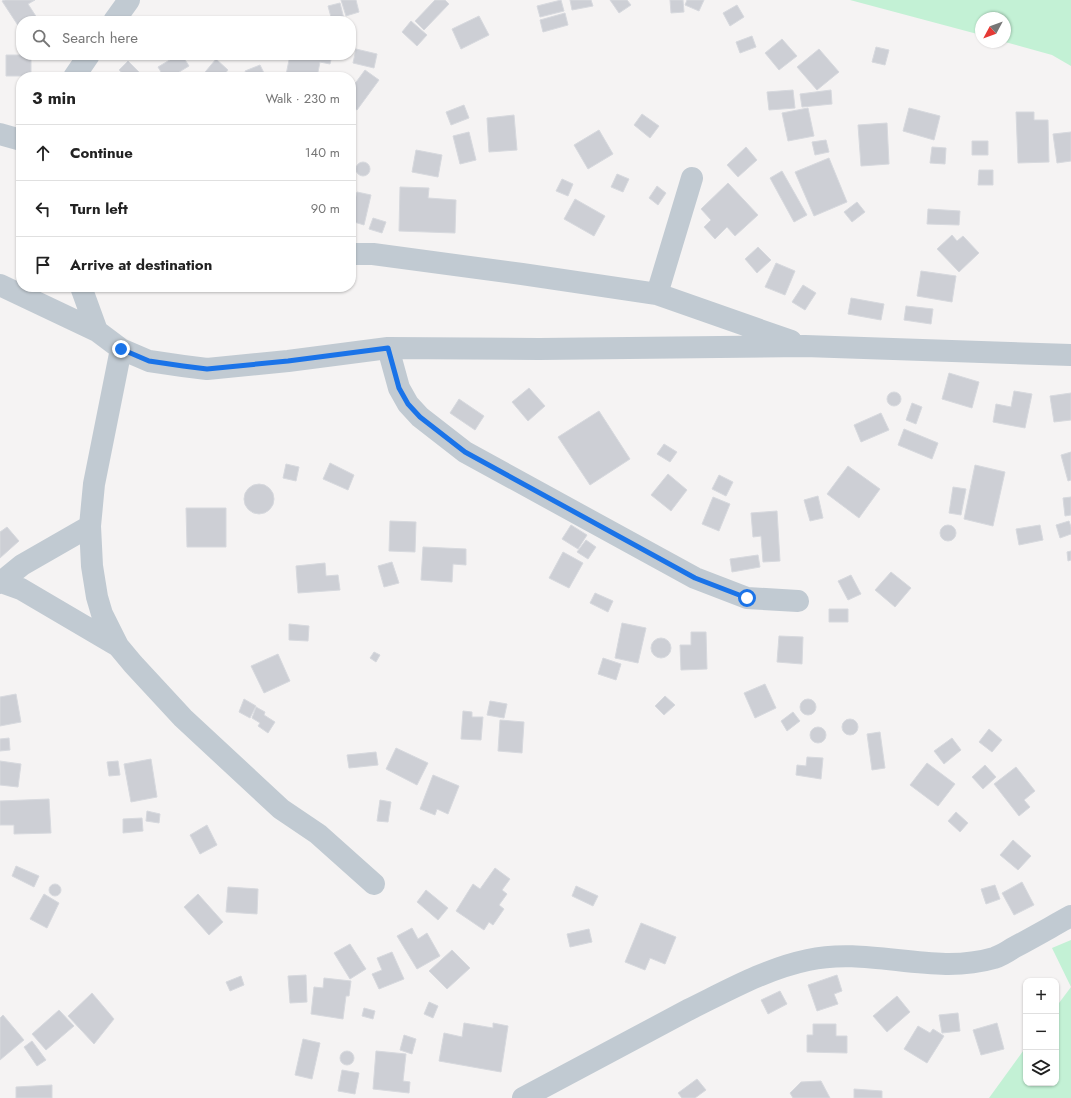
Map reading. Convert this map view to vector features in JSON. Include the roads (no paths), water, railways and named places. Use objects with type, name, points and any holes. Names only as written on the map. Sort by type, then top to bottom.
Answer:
[{"type":"street","points":[[118,16],[129,0]]},
{"type":"street","points":[[77,72],[86,60]]},
{"type":"street","points":[[0,134],[16,139]]},
{"type":"street","points":[[657,294],[692,178]]},
{"type":"street","points":[[356,254],[373,254],[499,270],[657,294],[806,346]]},
{"type":"street","points":[[0,285],[97,331],[121,349],[149,361],[207,369],[288,361],[388,348],[540,349],[806,346],[1071,356]]},
{"type":"street","points":[[83,292],[97,331]]},
{"type":"street","points":[[388,348],[399,388],[408,404],[420,417],[465,452],[695,578],[747,598],[798,601]]},
{"type":"street","points":[[121,349],[94,484],[90,526],[92,566],[97,597],[102,614],[118,646],[132,664],[183,718],[281,808],[318,834],[374,884]]},
{"type":"street","points":[[1,582],[22,564],[90,526]]},
{"type":"street","points":[[1,582],[21,589],[118,646]]},
{"type":"street","points":[[523,1098],[644,1033],[737,986],[785,966],[834,956],[939,964],[962,964],[995,958],[1071,916]]}]
